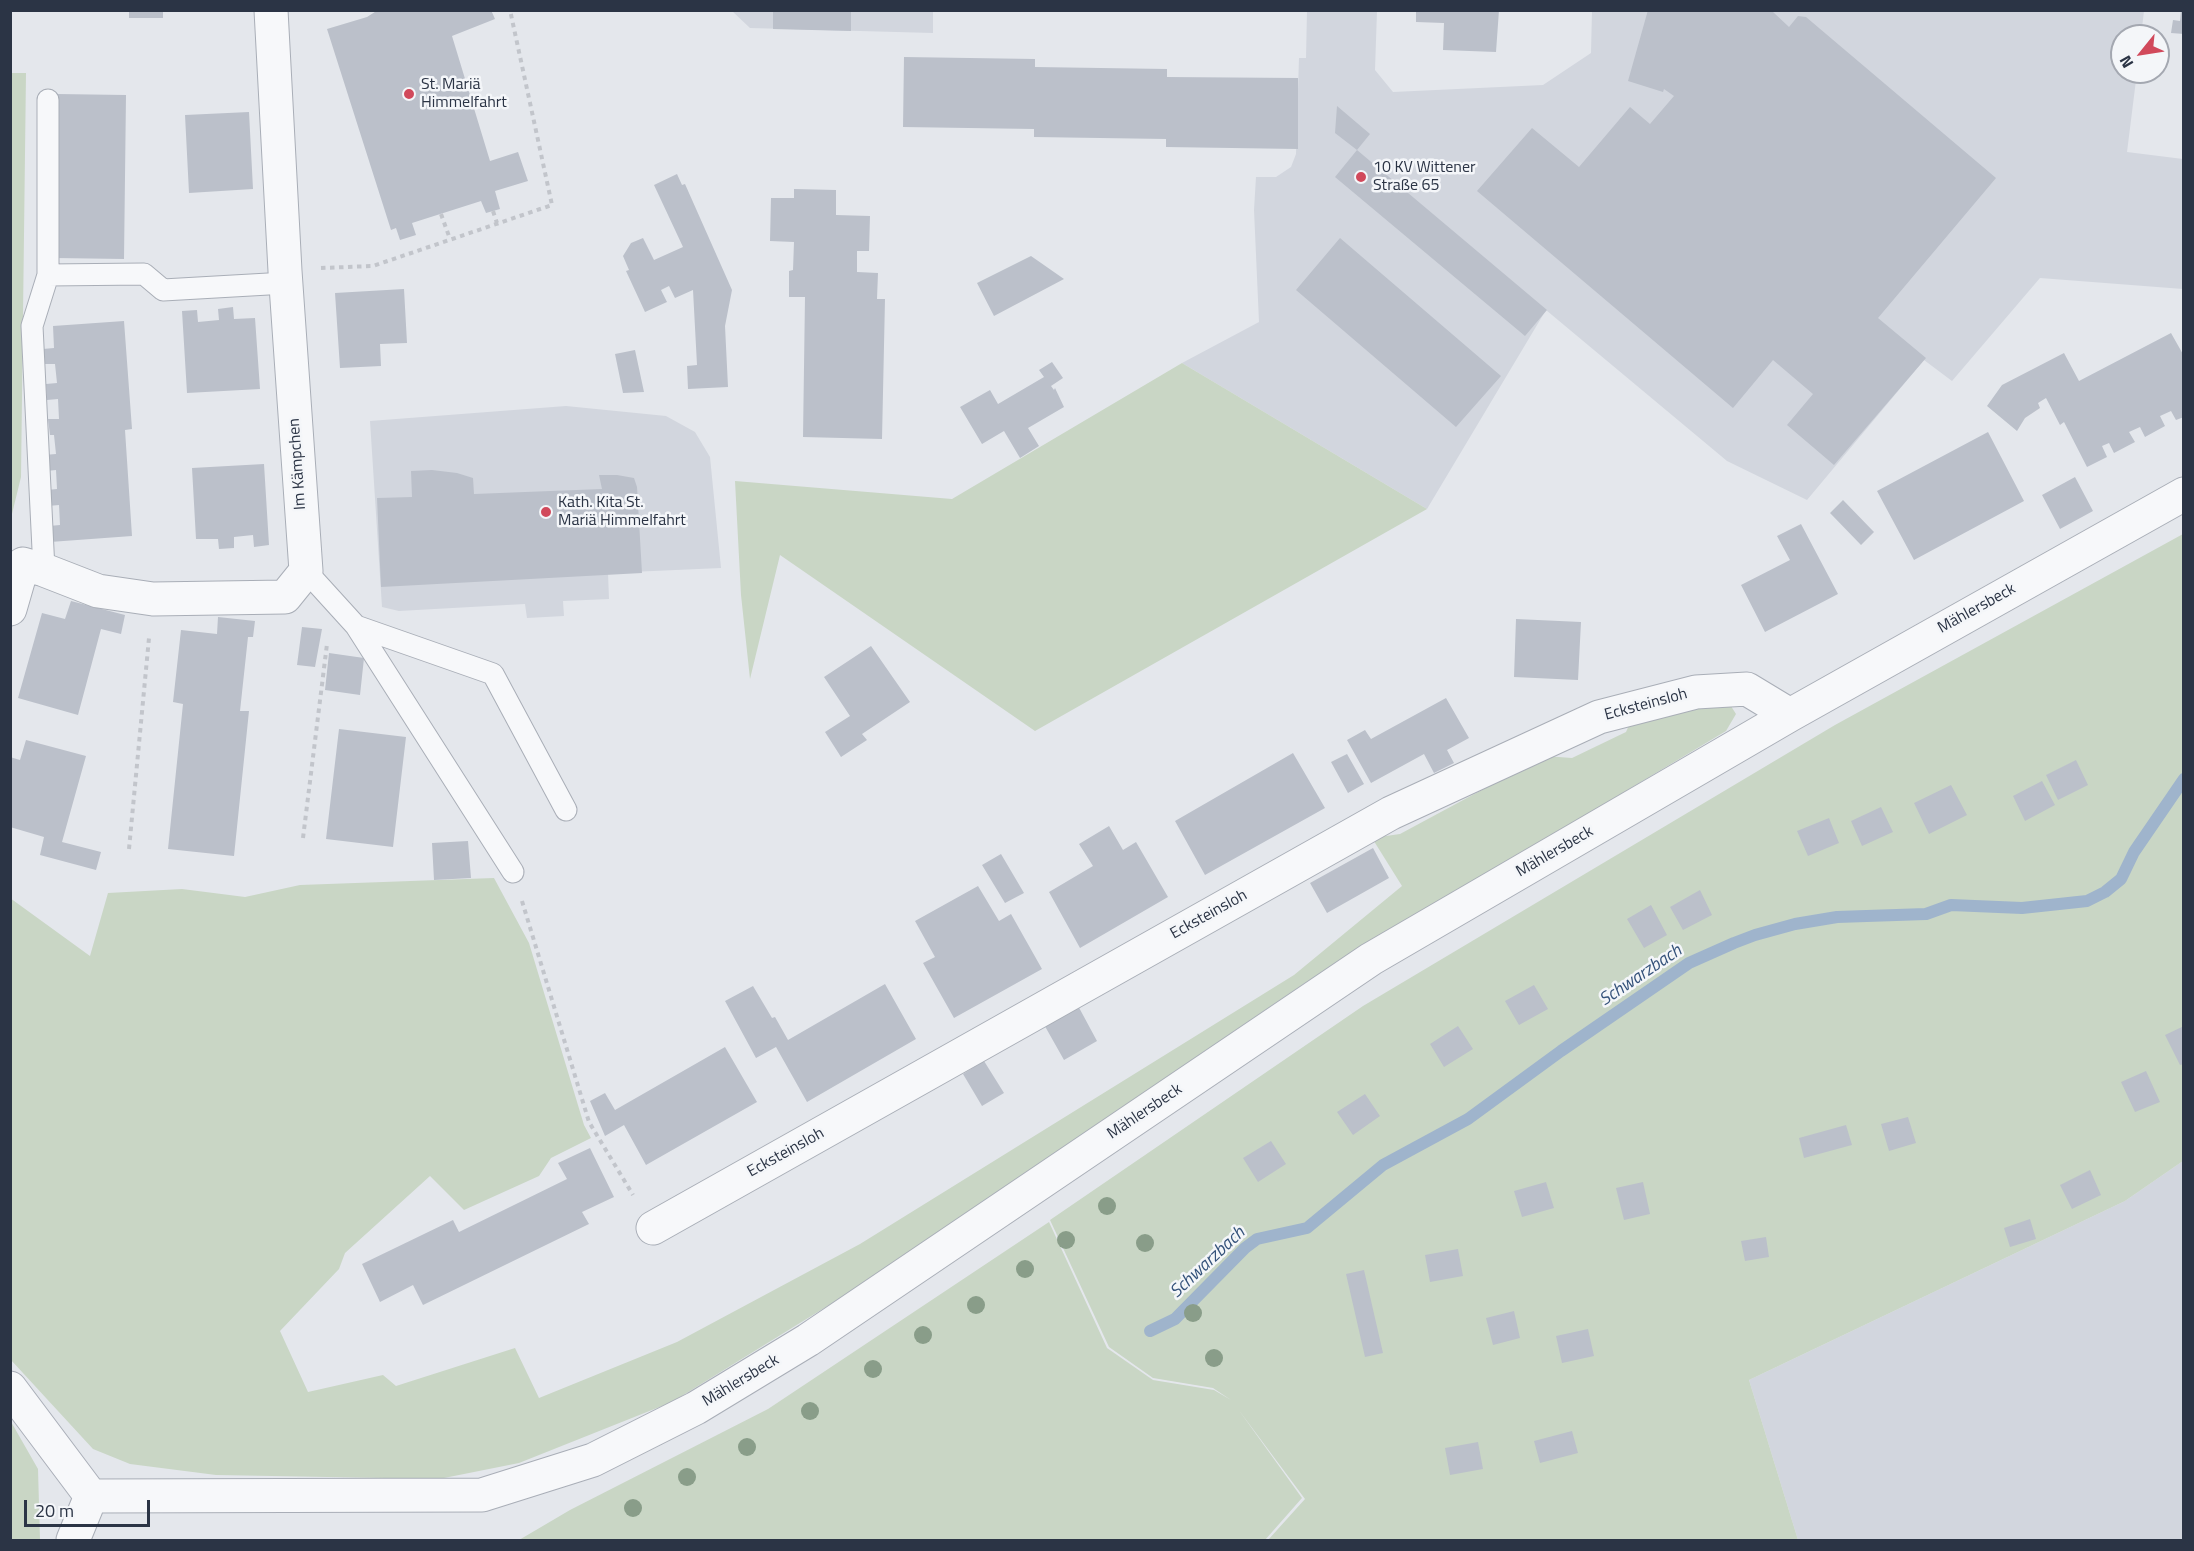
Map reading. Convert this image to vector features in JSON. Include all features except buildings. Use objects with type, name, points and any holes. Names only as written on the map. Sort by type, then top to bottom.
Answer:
[{"type":"street","name":"Im Kämpchen","points":[[271,10],[285,277],[306,571]]},
{"type":"street","name":"Mählersbeck","points":[[91,1496],[482,1495],[593,1460],[696,1408],[808,1340],[1371,959],[1790,714],[2184,494]]},
{"type":"street","points":[[10,609],[23,564],[98,591],[153,598],[285,597],[306,571]]},
{"type":"street","name":"Ecksteinsloh","points":[[653,1227],[1391,813],[1599,717],[1696,692],[1747,689],[1790,714]]},
{"type":"street","points":[[10,1388],[91,1496],[73,1540]]},
{"type":"lane","points":[[44,570],[32,326],[48,275],[48,100]]},
{"type":"lane","points":[[48,275],[144,274],[164,290],[285,277]]},
{"type":"lane","points":[[306,571],[356,626],[513,872]]},
{"type":"lane","points":[[356,626],[493,674],[567,810]]},
{"type":"path","points":[[285,277],[373,266],[552,205],[510,10]]},
{"type":"path","points":[[493,212],[497,223]]},
{"type":"path","points":[[441,214],[450,239]]},
{"type":"path","points":[[129,849],[153,598]]},
{"type":"path","points":[[303,838],[328,632]]},
{"type":"path","points":[[513,872],[589,1122],[653,1227]]},
{"type":"shaded area","points":[[732,11],[933,11],[933,33],[750,28]]},
{"type":"shaded area","points":[[1307,11],[1377,11],[1375,70],[1393,92],[1543,85],[1591,53],[1592,11],[2144,11],[2142,24],[2110,24],[2110,84],[2136,84],[2127,152],[2183,159],[2183,289],[2040,278],[1952,381],[1924,360],[1807,500],[1727,461],[1546,310],[1427,509],[1182,363],[1259,322],[1254,210],[1256,177],[1276,177],[1291,167],[1296,154],[1299,58],[1306,58]]},
{"type":"shaded area","name":"Kath. Kita St. Mariä Himmelfahrt","points":[[566,406],[666,416],[695,432],[710,457],[721,568],[608,573],[609,599],[563,601],[564,616],[527,618],[525,604],[399,611],[382,607],[370,421]]},
{"type":"shaded area","points":[[2183,1161],[2183,1540],[1798,1540],[1749,1380],[2125,1201]]},
{"type":"green space","points":[[10,73],[26,73],[21,477],[11,518]]},
{"type":"green space","points":[[1182,363],[1427,509],[1035,731],[780,555],[750,679],[741,595],[735,481],[952,499]]},
{"type":"green space","points":[[2183,534],[2183,1161],[2125,1201],[1749,1380],[1798,1540],[1268,1540],[1305,1499],[1238,1409],[1302,1498],[1265,1540],[519,1540],[570,1510],[768,1409],[1049,1222],[1107,1348],[1153,1380],[1214,1390],[1231,1400],[1213,1388],[1153,1378],[1109,1347],[1050,1220],[1363,1006],[1835,725]]},
{"type":"green space","points":[[1729,703],[1736,714],[1726,731],[1305,983],[855,1289],[672,1402],[519,1463],[439,1479],[216,1475],[130,1464],[93,1449],[11,1360],[10,898],[90,956],[108,893],[182,889],[245,897],[300,885],[494,878],[529,943],[584,1125],[591,1138],[551,1158],[539,1176],[464,1210],[430,1176],[345,1253],[339,1269],[280,1331],[308,1392],[383,1375],[396,1386],[515,1348],[539,1398],[677,1342],[860,1244],[1294,975],[1402,886],[1372,838],[1400,834],[1545,756],[1572,758],[1626,732],[1634,714]]},
{"type":"green space","points":[[10,1420],[38,1469],[40,1540],[11,1540]]},
{"type":"waterway","name":"Schwarzbach","points":[[1150,1331],[1175,1319],[1245,1248],[1257,1239],[1307,1228],[1383,1165],[1468,1119],[1561,1051],[1689,963],[1755,935],[1795,924],[1837,917],[1926,914],[1951,905],[2022,908],[2087,901],[2105,892],[2121,879],[2134,852],[2184,779]]},
{"type":"place","name":"St. Mariä Himmelfahrt","points":[[409,94]]},
{"type":"place","name":"10 KV Wittener Straße 65","points":[[1361,177]]},
{"type":"place","name":"Kath. Kita St. Mariä Himmelfahrt","points":[[546,512]]}]
